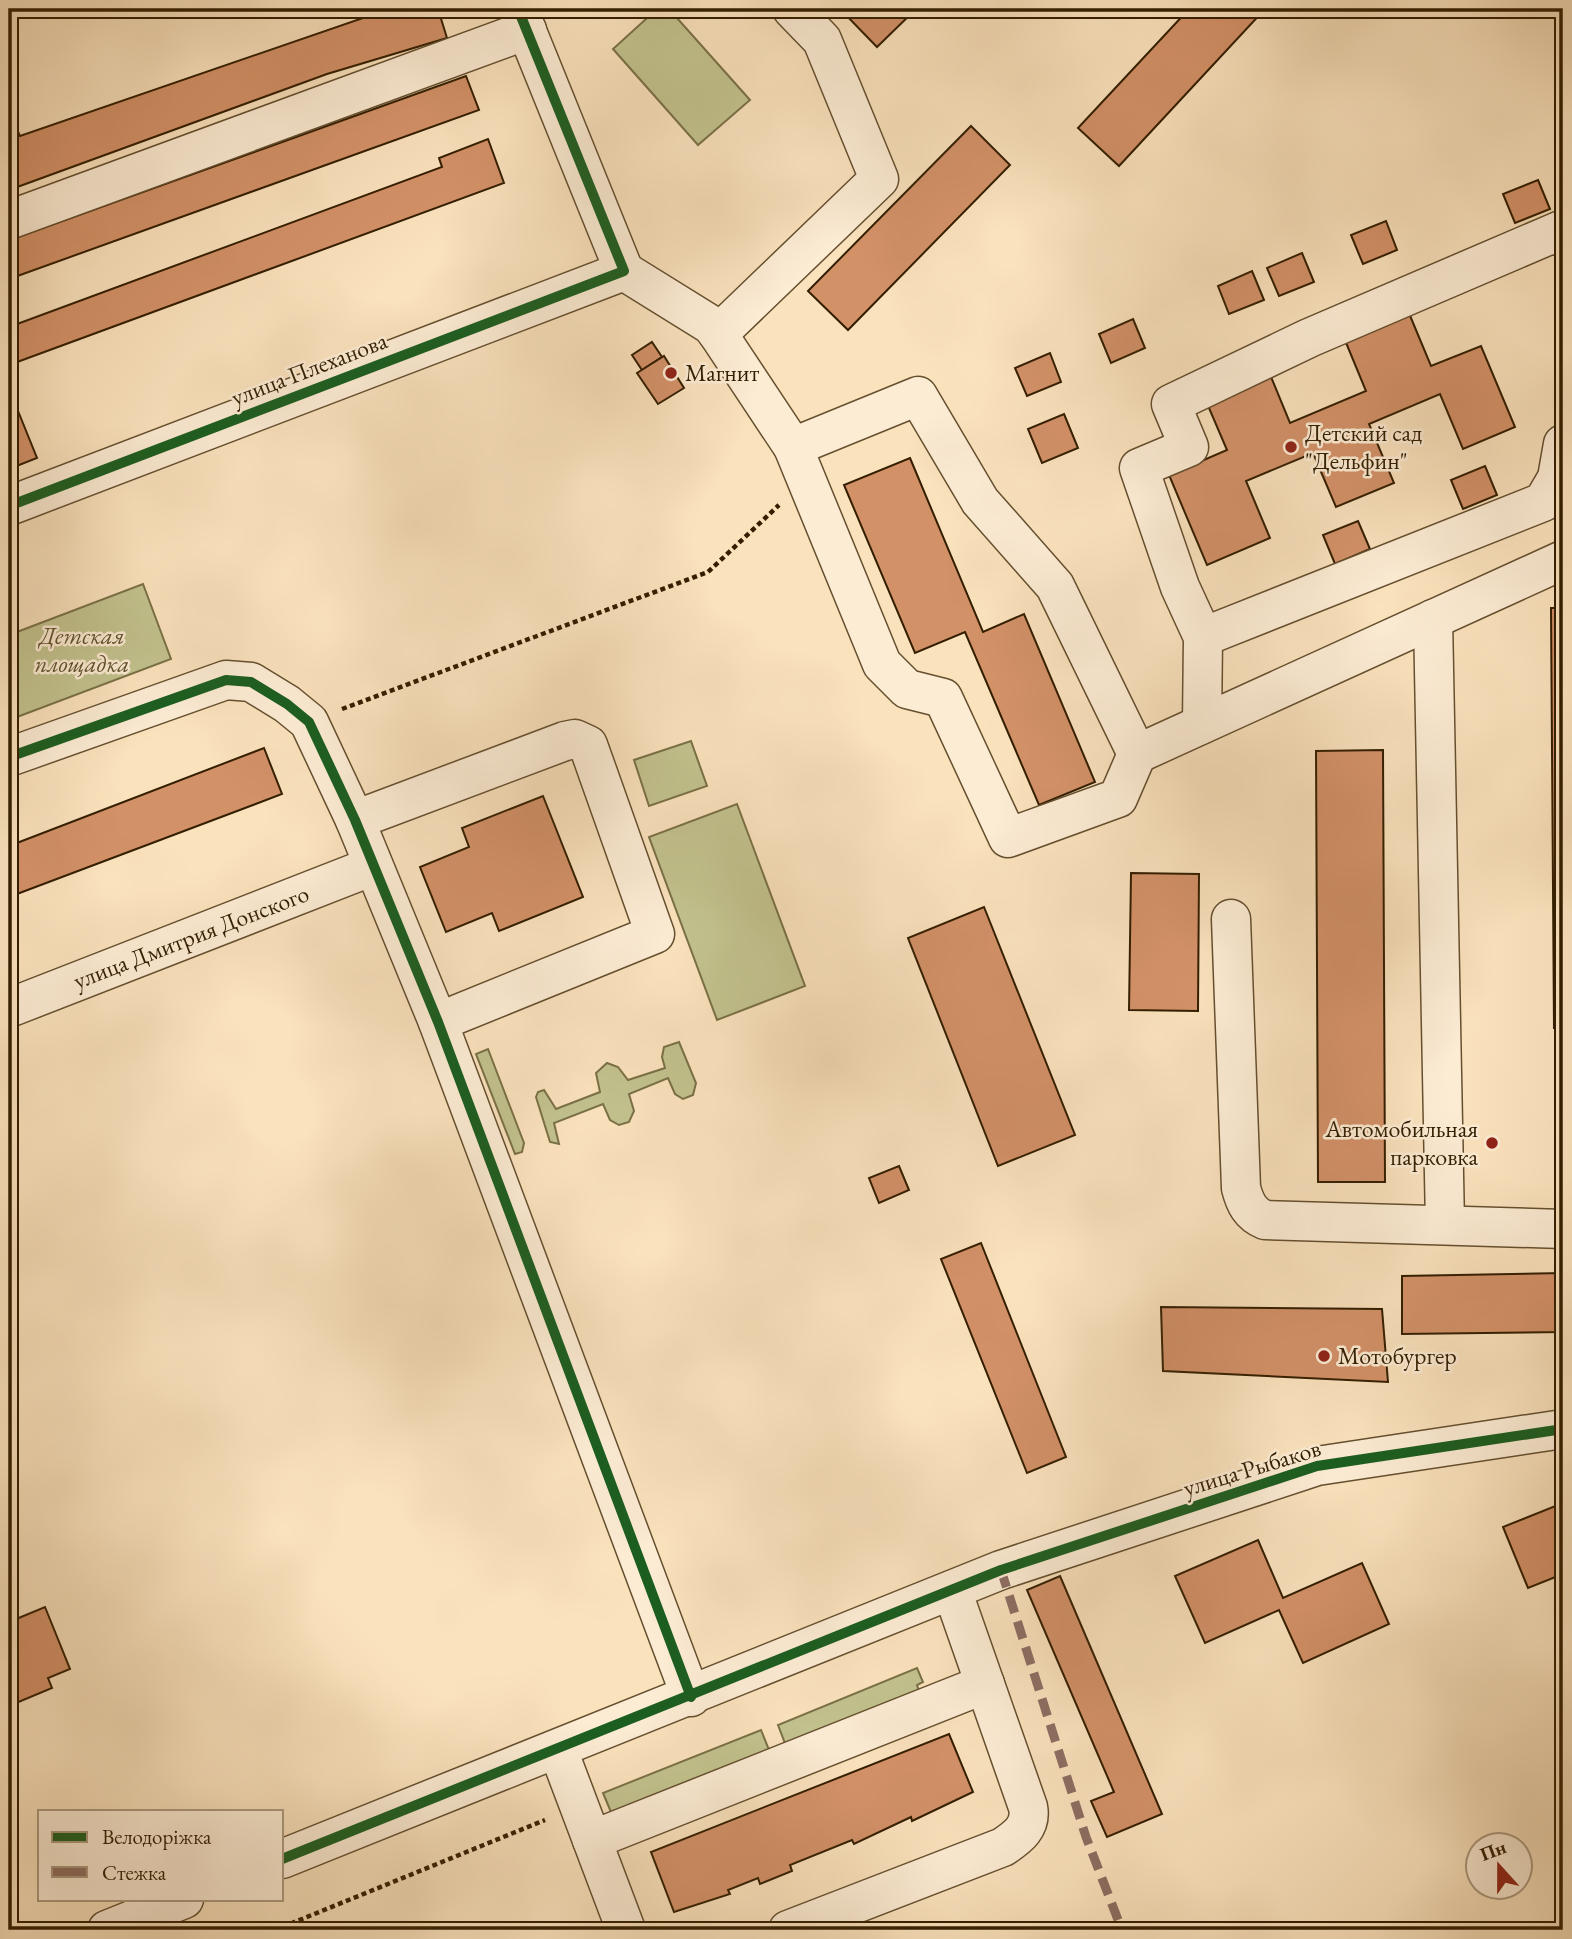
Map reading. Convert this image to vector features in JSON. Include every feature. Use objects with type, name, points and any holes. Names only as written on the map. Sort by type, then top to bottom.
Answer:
[{"type":"street","points":[[719,334],[879,179],[822,40],[792,9]]},
{"type":"street","points":[[9,220],[522,19],[624,271],[711,325],[719,334],[799,464],[882,664],[907,690],[943,698],[1008,838],[1118,798],[1137,754],[1563,560]]},
{"type":"street","points":[[1202,724],[1203,637],[1180,587],[1139,468],[1189,447],[1171,404],[1310,338],[1562,230],[1563,238]]},
{"type":"street","name":"улица Плеханова","points":[[9,506],[624,271]]},
{"type":"street","points":[[799,464],[918,397],[980,501],[1055,586],[1137,754]]},
{"type":"street","points":[[1203,637],[1543,502],[1557,478],[1563,444]]},
{"type":"street","points":[[1433,619],[1445,1225]]},
{"type":"street","points":[[9,757],[226,681],[251,682],[287,704],[309,722],[355,820],[438,1022],[691,1697]]},
{"type":"street","points":[[355,820],[565,741],[575,739],[588,745],[655,934],[438,1022]]},
{"type":"street","name":"улица Дмитрия Донского","points":[[9,1008],[373,866]]},
{"type":"street","points":[[1231,919],[1241,1188],[1245,1203],[1255,1216],[1265,1220],[1563,1229]]},
{"type":"street","name":"улица Рыбаков","points":[[284,1858],[691,1697],[1001,1570],[1317,1466],[1563,1429]]},
{"type":"street","points":[[788,1930],[1003,1847],[1024,1829],[1030,1814],[1028,1807],[952,1590]]},
{"type":"street","points":[[585,1823],[985,1684]]},
{"type":"street","points":[[558,1749],[626,1930]]},
{"type":"street","points":[[107,1930],[182,1900]]},
{"type":"path","points":[[309,722],[708,572],[799,464]]},
{"type":"path","points":[[275,1930],[585,1823]]},
{"type":"green space","points":[[657,9],[669,9],[750,100],[698,145],[613,49]]},
{"type":"green space","name":"Детская площадка","points":[[143,584],[171,659],[9,720],[9,635]]},
{"type":"green space","points":[[691,741],[707,786],[649,806],[634,760]]},
{"type":"green space","points":[[737,804],[805,986],[717,1020],[649,837]]},
{"type":"green space","points":[[679,1042],[696,1083],[693,1095],[683,1099],[675,1094],[668,1078],[629,1094],[634,1111],[629,1122],[619,1125],[610,1120],[603,1104],[554,1123],[559,1144],[550,1142],[536,1097],[538,1092],[544,1090],[556,1109],[600,1092],[596,1073],[607,1063],[618,1067],[628,1080],[665,1068],[662,1057],[664,1047]]},
{"type":"green space","points":[[488,1049],[524,1143],[522,1152],[515,1154],[476,1054]]},
{"type":"green space","points":[[917,1668],[923,1682],[917,1685],[919,1691],[786,1746],[778,1725]]},
{"type":"green space","points":[[761,1730],[771,1755],[613,1817],[603,1793]]},
{"type":"building","points":[[389,9],[438,9],[447,38],[327,74],[9,190],[9,127],[15,125],[20,136]]},
{"type":"building","points":[[840,9],[916,9],[877,47]]},
{"type":"building","points":[[1189,9],[1265,9],[1119,166],[1078,128]]},
{"type":"building","points":[[466,76],[479,110],[9,279],[9,240]]},
{"type":"building","points":[[971,126],[1010,165],[848,330],[808,291]]},
{"type":"building","points":[[488,139],[504,183],[9,365],[9,327],[442,167],[439,158]]},
{"type":"building","points":[[1538,180],[1550,209],[1515,223],[1503,194]]},
{"type":"building","points":[[1386,221],[1397,250],[1363,264],[1351,235]]},
{"type":"building","points":[[1302,253],[1314,282],[1279,296],[1267,268]]},
{"type":"building","points":[[1252,271],[1264,300],[1229,314],[1218,286]]},
{"type":"building","points":[[1406,306],[1431,366],[1481,346],[1515,427],[1463,449],[1440,394],[1369,424],[1394,483],[1336,507],[1313,453],[1246,481],[1270,538],[1207,565],[1169,475],[1227,450],[1203,394],[1267,367],[1290,423],[1366,391],[1342,333]]},
{"type":"building","points":[[1133,319],[1145,348],[1111,363],[1099,334]]},
{"type":"building","points":[[652,342],[662,357],[642,370],[632,355]]},
{"type":"building","points":[[1050,353],[1061,382],[1027,396],[1015,368]]},
{"type":"building","points":[[664,356],[684,388],[658,404],[637,373]]},
{"type":"building","points":[[16,406],[37,458],[9,469],[9,409]]},
{"type":"building","points":[[1064,414],[1078,448],[1042,463],[1028,429]]},
{"type":"building","points":[[910,458],[983,632],[1024,614],[1095,782],[1039,805],[965,632],[915,653],[844,485]]},
{"type":"building","points":[[1485,466],[1497,495],[1463,509],[1451,480]]},
{"type":"building","points":[[1358,521],[1370,549],[1335,564],[1323,535]]},
{"type":"building","points":[[1551,608],[1563,608],[1563,1028],[1554,1028]]},
{"type":"building","points":[[264,748],[282,794],[9,897],[9,846]]},
{"type":"building","points":[[1383,750],[1385,1182],[1318,1182],[1316,751]]},
{"type":"building","points":[[543,796],[583,897],[499,931],[492,913],[446,932],[420,867],[469,847],[462,828]]},
{"type":"building","points":[[1131,873],[1199,874],[1198,1011],[1129,1010]]},
{"type":"building","points":[[984,907],[1075,1135],[998,1166],[908,938]]},
{"type":"building","points":[[899,1166],[909,1190],[879,1203],[869,1178]]},
{"type":"building","points":[[981,1243],[1066,1457],[1027,1473],[941,1259]]},
{"type":"building","points":[[1563,1273],[1563,1332],[1402,1334],[1402,1276]]},
{"type":"building","points":[[1161,1307],[1382,1309],[1388,1382],[1163,1371]]},
{"type":"building","points":[[1563,1503],[1563,1574],[1528,1588],[1503,1527]]},
{"type":"building","points":[[1258,1540],[1283,1598],[1362,1563],[1389,1624],[1303,1663],[1279,1610],[1205,1643],[1175,1576]]},
{"type":"building","points":[[1060,1576],[1162,1814],[1107,1837],[1091,1801],[1114,1792],[1027,1590]]},
{"type":"building","points":[[45,1607],[70,1669],[48,1678],[52,1688],[9,1706],[9,1622]]},
{"type":"building","points":[[949,1734],[973,1792],[912,1821],[911,1817],[854,1844],[852,1840],[790,1865],[792,1871],[760,1884],[758,1878],[728,1890],[730,1894],[674,1912],[651,1852]]},
{"type":"marked path","points":[[1001,1570],[1086,1837],[1122,1930]]},
{"type":"cycle path","points":[[9,506],[624,271],[518,9]]},
{"type":"cycle path","points":[[9,757],[226,680],[251,682],[287,704],[309,722],[355,820],[438,1022],[691,1697]]},
{"type":"cycle path","points":[[284,1858],[1001,1570],[1317,1466],[1563,1429]]},
{"type":"place","name":"Магнит","points":[[671,373]]},
{"type":"place","name":"Детский сад \"Дельфин\"","points":[[1291,447]]},
{"type":"place","name":"Автомобильная парковка","points":[[1492,1143]]},
{"type":"place","name":"Мотобургер","points":[[1324,1356]]}]
